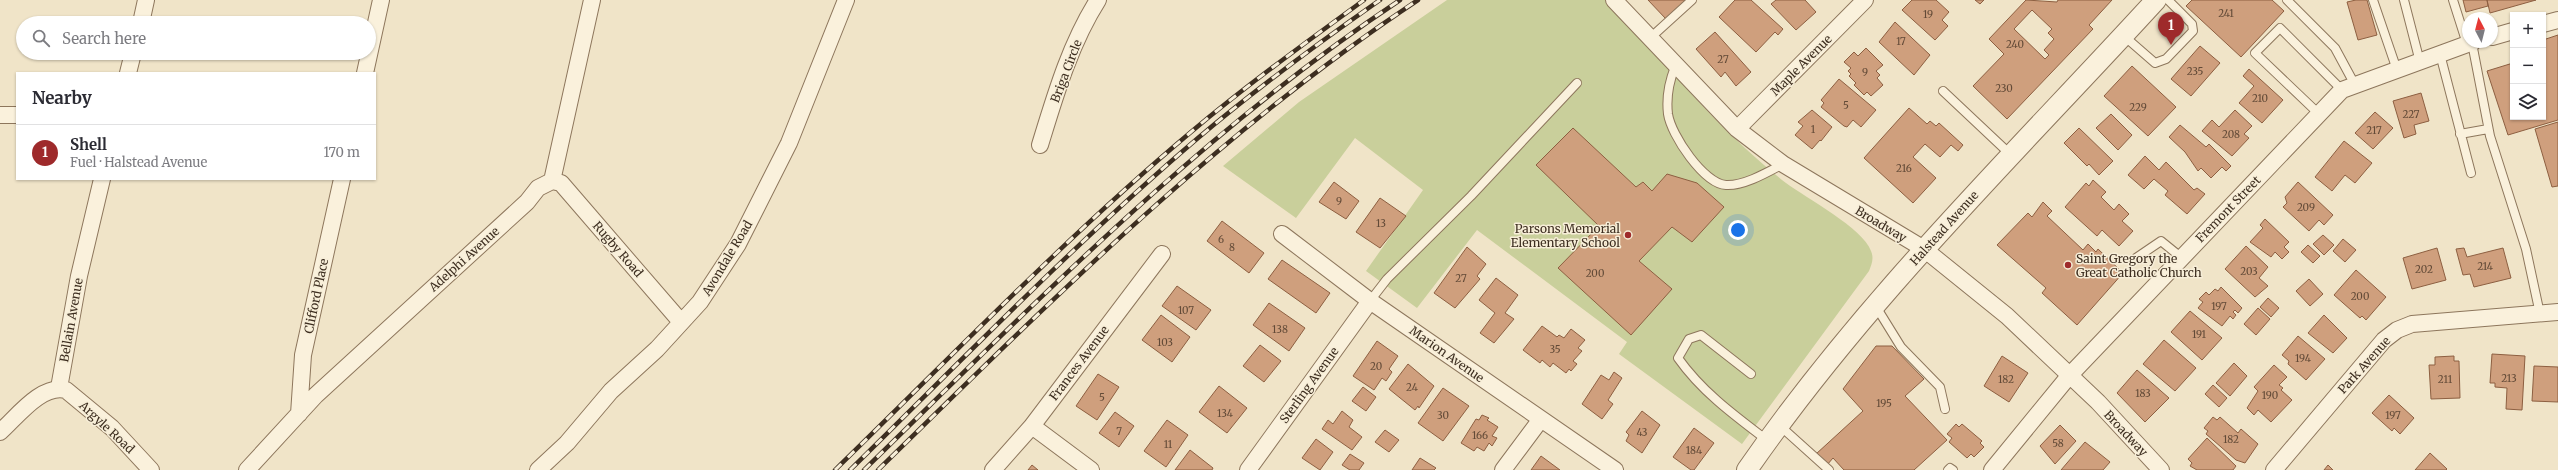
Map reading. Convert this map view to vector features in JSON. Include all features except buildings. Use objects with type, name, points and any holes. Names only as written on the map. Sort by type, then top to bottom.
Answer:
[{"type":"street","points":[[142,16],[146,0]]},
{"type":"street","points":[[376,23],[381,0]]},
{"type":"street","points":[[552,181],[592,0]]},
{"type":"street","name":"Avondale Road","points":[[538,470],[567,443],[611,391],[657,349],[700,302],[738,244],[789,143],[846,0]]},
{"type":"street","name":"Briga Circle","points":[[1040,145],[1061,80],[1089,14],[1098,0]]},
{"type":"street","name":"Broadway","points":[[1614,0],[1649,39],[1738,129],[1784,164],[1924,249],[2007,316],[2069,376],[2161,470]]},
{"type":"street","name":"Maple Avenue","points":[[1738,129],[1865,0]]},
{"type":"street","name":"Halstead Avenue","points":[[1747,470],[1773,433],[1874,304],[2156,0]]},
{"type":"street","points":[[2546,23],[2558,20]]},
{"type":"street","points":[[2498,35],[2510,32]]},
{"type":"street","name":"Fremont Street","points":[[1992,470],[2069,376],[2319,114],[2349,88],[2462,46]]},
{"type":"street","points":[[128,72],[131,60]]},
{"type":"street","points":[[365,72],[368,60]]},
{"type":"street","points":[[0,115],[16,115]]},
{"type":"street","name":"Bellain Avenue","points":[[59,388],[79,276],[102,180]]},
{"type":"street","name":"Clifford Place","points":[[298,414],[303,355],[342,180]]},
{"type":"street","name":"Rugby Road","points":[[552,181],[560,183],[681,322]]},
{"type":"street","name":"Adelphi Avenue","points":[[247,470],[316,395],[527,202],[538,188],[552,181]]},
{"type":"street","name":"Marion Avenue","points":[[1282,234],[1370,301],[1615,470]]},
{"type":"street","name":"Frances Avenue","points":[[993,470],[1032,426],[1162,254]]},
{"type":"street","name":"Sterling Avenue","points":[[1248,470],[1370,301]]},
{"type":"street","name":"Park Avenue","points":[[2274,470],[2384,340],[2397,330],[2412,324],[2558,312]]},
{"type":"street","points":[[0,432],[46,391],[59,388]]},
{"type":"street","name":"Argyle Road","points":[[59,388],[66,390],[112,428],[151,470]]},
{"type":"street","points":[[1503,470],[1541,419]]},
{"type":"street","points":[[1032,426],[1091,470]]},
{"type":"lane","points":[[1649,39],[1692,0]]},
{"type":"lane","points":[[2124,36],[2155,63],[2166,59],[2193,31],[2189,21],[2168,0]]},
{"type":"lane","points":[[2287,0],[2335,48],[2349,88]]},
{"type":"lane","points":[[2373,0],[2397,70]]},
{"type":"lane","points":[[2404,0],[2420,62]]},
{"type":"lane","points":[[2453,0],[2462,23]]},
{"type":"lane","points":[[2319,114],[2255,53],[2280,28],[2349,88]]},
{"type":"lane","points":[[2471,48],[2488,129],[2526,249],[2540,314]]},
{"type":"lane","points":[[2440,54],[2470,173]]},
{"type":"lane","points":[[1675,66],[1668,83],[1668,116],[1682,145],[1703,174],[1726,185],[1760,177],[1784,164]]},
{"type":"lane","points":[[1370,301],[1387,279],[1471,196],[1577,83]]},
{"type":"lane","points":[[1943,91],[2011,155]]},
{"type":"lane","points":[[2460,134],[2488,129]]},
{"type":"lane","points":[[2136,258],[2161,241],[2182,258]]},
{"type":"lane","points":[[1874,304],[1901,347],[1940,387],[1945,410]]},
{"type":"lane","points":[[1751,374],[1701,335],[1689,339],[1678,358],[1690,376],[1718,402],[1773,433],[1829,470]]},
{"type":"lane","points":[[1948,470],[1950,468],[1953,470]]},
{"type":"green space","points":[[1447,0],[1608,0],[1693,96],[1761,163],[1786,183],[1846,223],[1866,242],[1872,256],[1872,263],[1869,271],[1742,444],[1619,354],[1627,342],[1477,230],[1417,308],[1366,271],[1423,190],[1355,138],[1296,218],[1223,166],[1299,102]]},
{"type":"railway","points":[[835,470],[1054,255],[1145,172],[1233,98],[1364,0]]},
{"type":"railway","points":[[850,470],[1064,259],[1198,138],[1264,84],[1380,0]]},
{"type":"railway","points":[[864,470],[1056,283],[1121,222],[1188,163],[1256,106],[1327,51],[1400,0]]},
{"type":"railway","points":[[878,470],[1071,283],[1204,163],[1273,106],[1344,52],[1418,0]]},
{"type":"place","name":"Shell","points":[[2171,45]]},
{"type":"place","name":"Parsons Memorial Elementary School","points":[[1628,235]]},
{"type":"place","name":"Saint Gregory the Great Catholic Church","points":[[2068,265]]}]
